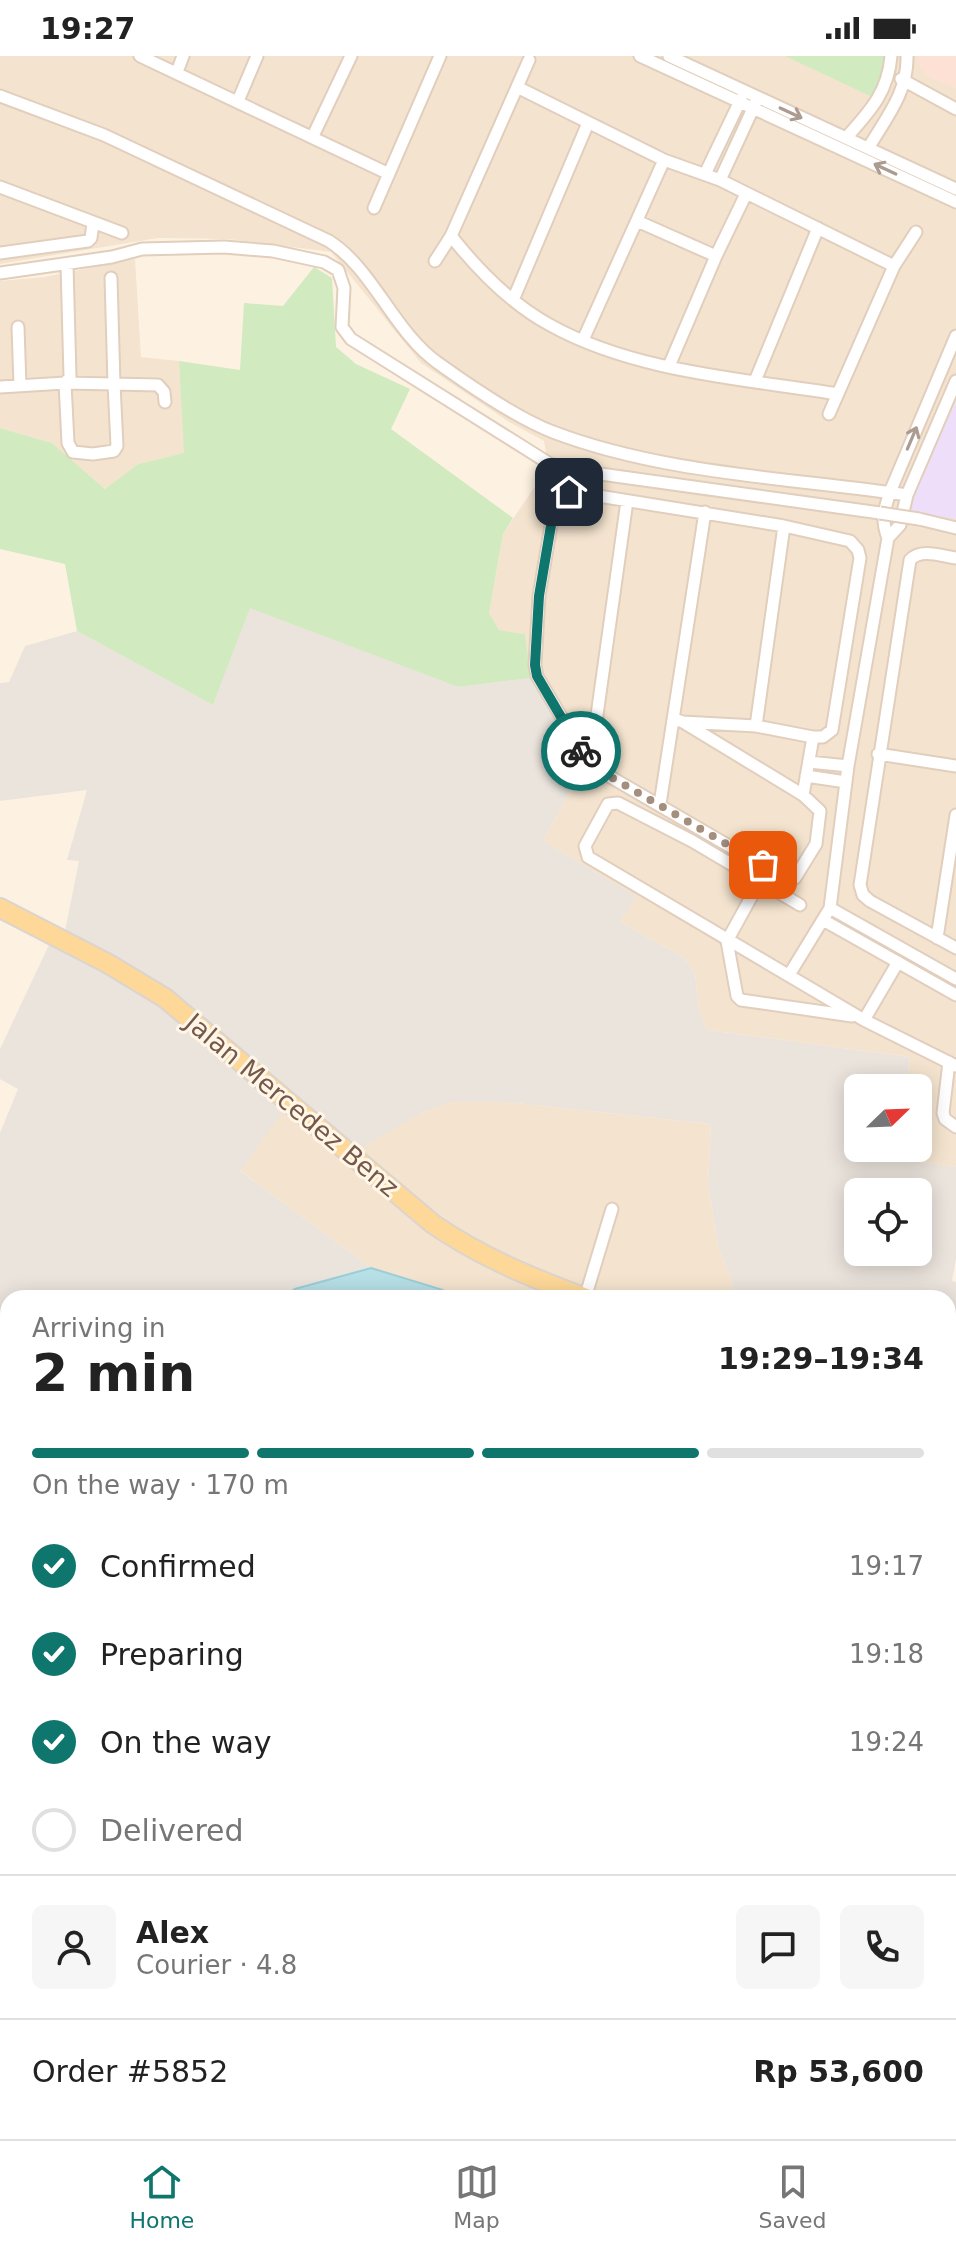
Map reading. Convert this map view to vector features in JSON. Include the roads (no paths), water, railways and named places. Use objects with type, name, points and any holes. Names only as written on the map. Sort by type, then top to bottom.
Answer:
[{"type":"main road","name":"Jalan Mercedez Benz","points":[[0,908],[107,963],[165,998],[433,1224],[462,1244],[514,1270],[565,1290]]},
{"type":"street","points":[[140,56],[387,173]]},
{"type":"street","points":[[177,72],[183,56]]},
{"type":"street","points":[[238,101],[257,56]]},
{"type":"street","points":[[313,136],[351,56]]},
{"type":"street","points":[[374,208],[440,56]]},
{"type":"street","points":[[640,56],[742,97]]},
{"type":"street","points":[[669,56],[742,97],[956,202]]},
{"type":"street","points":[[846,138],[877,101],[890,75],[891,56]]},
{"type":"street","points":[[869,147],[896,105],[906,81],[907,56]]},
{"type":"street","points":[[435,261],[451,236],[529,60]]},
{"type":"street","points":[[890,75],[956,109]]},
{"type":"street","points":[[517,87],[664,160],[720,180],[894,266]]},
{"type":"street","points":[[0,96],[104,135],[329,241],[348,255],[433,359],[550,431],[593,446],[663,461],[767,478],[907,495]]},
{"type":"street","points":[[705,174],[742,97]]},
{"type":"street","points":[[756,104],[869,147],[956,189]]},
{"type":"street","points":[[720,180],[756,104]]},
{"type":"street","points":[[513,300],[588,123]]},
{"type":"street","points":[[583,340],[664,160]]},
{"type":"street","points":[[0,187],[122,233]]},
{"type":"street","points":[[669,366],[746,194]]},
{"type":"street","points":[[637,221],[716,256]]},
{"type":"street","points":[[0,253],[88,241],[93,223]]},
{"type":"street","points":[[755,381],[818,228]]},
{"type":"street","points":[[829,414],[894,266],[916,232]]},
{"type":"street","points":[[451,236],[481,271],[513,300],[548,324],[607,351],[669,366],[838,394]]},
{"type":"street","points":[[0,273],[112,257],[142,249],[224,247],[273,251],[324,262],[334,266],[343,280],[342,327],[351,339],[550,464],[572,470],[919,519],[956,528]]},
{"type":"street","points":[[67,264],[70,377],[65,383],[68,443],[73,452],[93,454],[114,451],[117,446],[111,278]]},
{"type":"street","points":[[18,327],[20,386]]},
{"type":"street","points":[[789,975],[830,908],[848,766],[888,538],[882,523],[890,492],[956,336]]},
{"type":"street","points":[[888,538],[900,525],[907,495],[956,381]]},
{"type":"street","points":[[0,387],[65,383],[158,385],[164,392],[165,402]]},
{"type":"street","points":[[569,492],[784,526],[850,541],[858,550],[860,558],[835,723],[830,733],[813,737],[756,726],[678,720],[803,795],[820,811],[816,844],[795,878],[790,879],[590,765],[537,676],[539,596],[555,502],[569,492]]},
{"type":"street","points":[[590,765],[627,501]]},
{"type":"street","points":[[660,804],[678,720],[705,512]]},
{"type":"street","points":[[756,726],[784,526]]},
{"type":"street","points":[[956,558],[924,553],[914,555],[910,560],[860,885],[862,893],[870,901],[956,948]]},
{"type":"street","points":[[803,795],[813,737]]},
{"type":"street","points":[[878,754],[956,766]]},
{"type":"street","points":[[809,762],[848,766]]},
{"type":"street","points":[[806,776],[846,782]]},
{"type":"street","points":[[800,905],[692,841],[618,803],[608,804],[585,846],[588,857],[727,941],[862,1018],[953,1064],[943,1113],[945,1119],[956,1127]]},
{"type":"street","points":[[937,938],[956,815]]},
{"type":"street","points":[[760,881],[727,941],[735,993],[739,999],[862,1018]]},
{"type":"street","points":[[830,908],[956,979]]},
{"type":"street","points":[[823,920],[956,995]]},
{"type":"street","points":[[862,1018],[898,962]]},
{"type":"street","points":[[587,1290],[612,1209]]},
{"type":"water","points":[[371,1268],[443,1290],[294,1290]]}]
